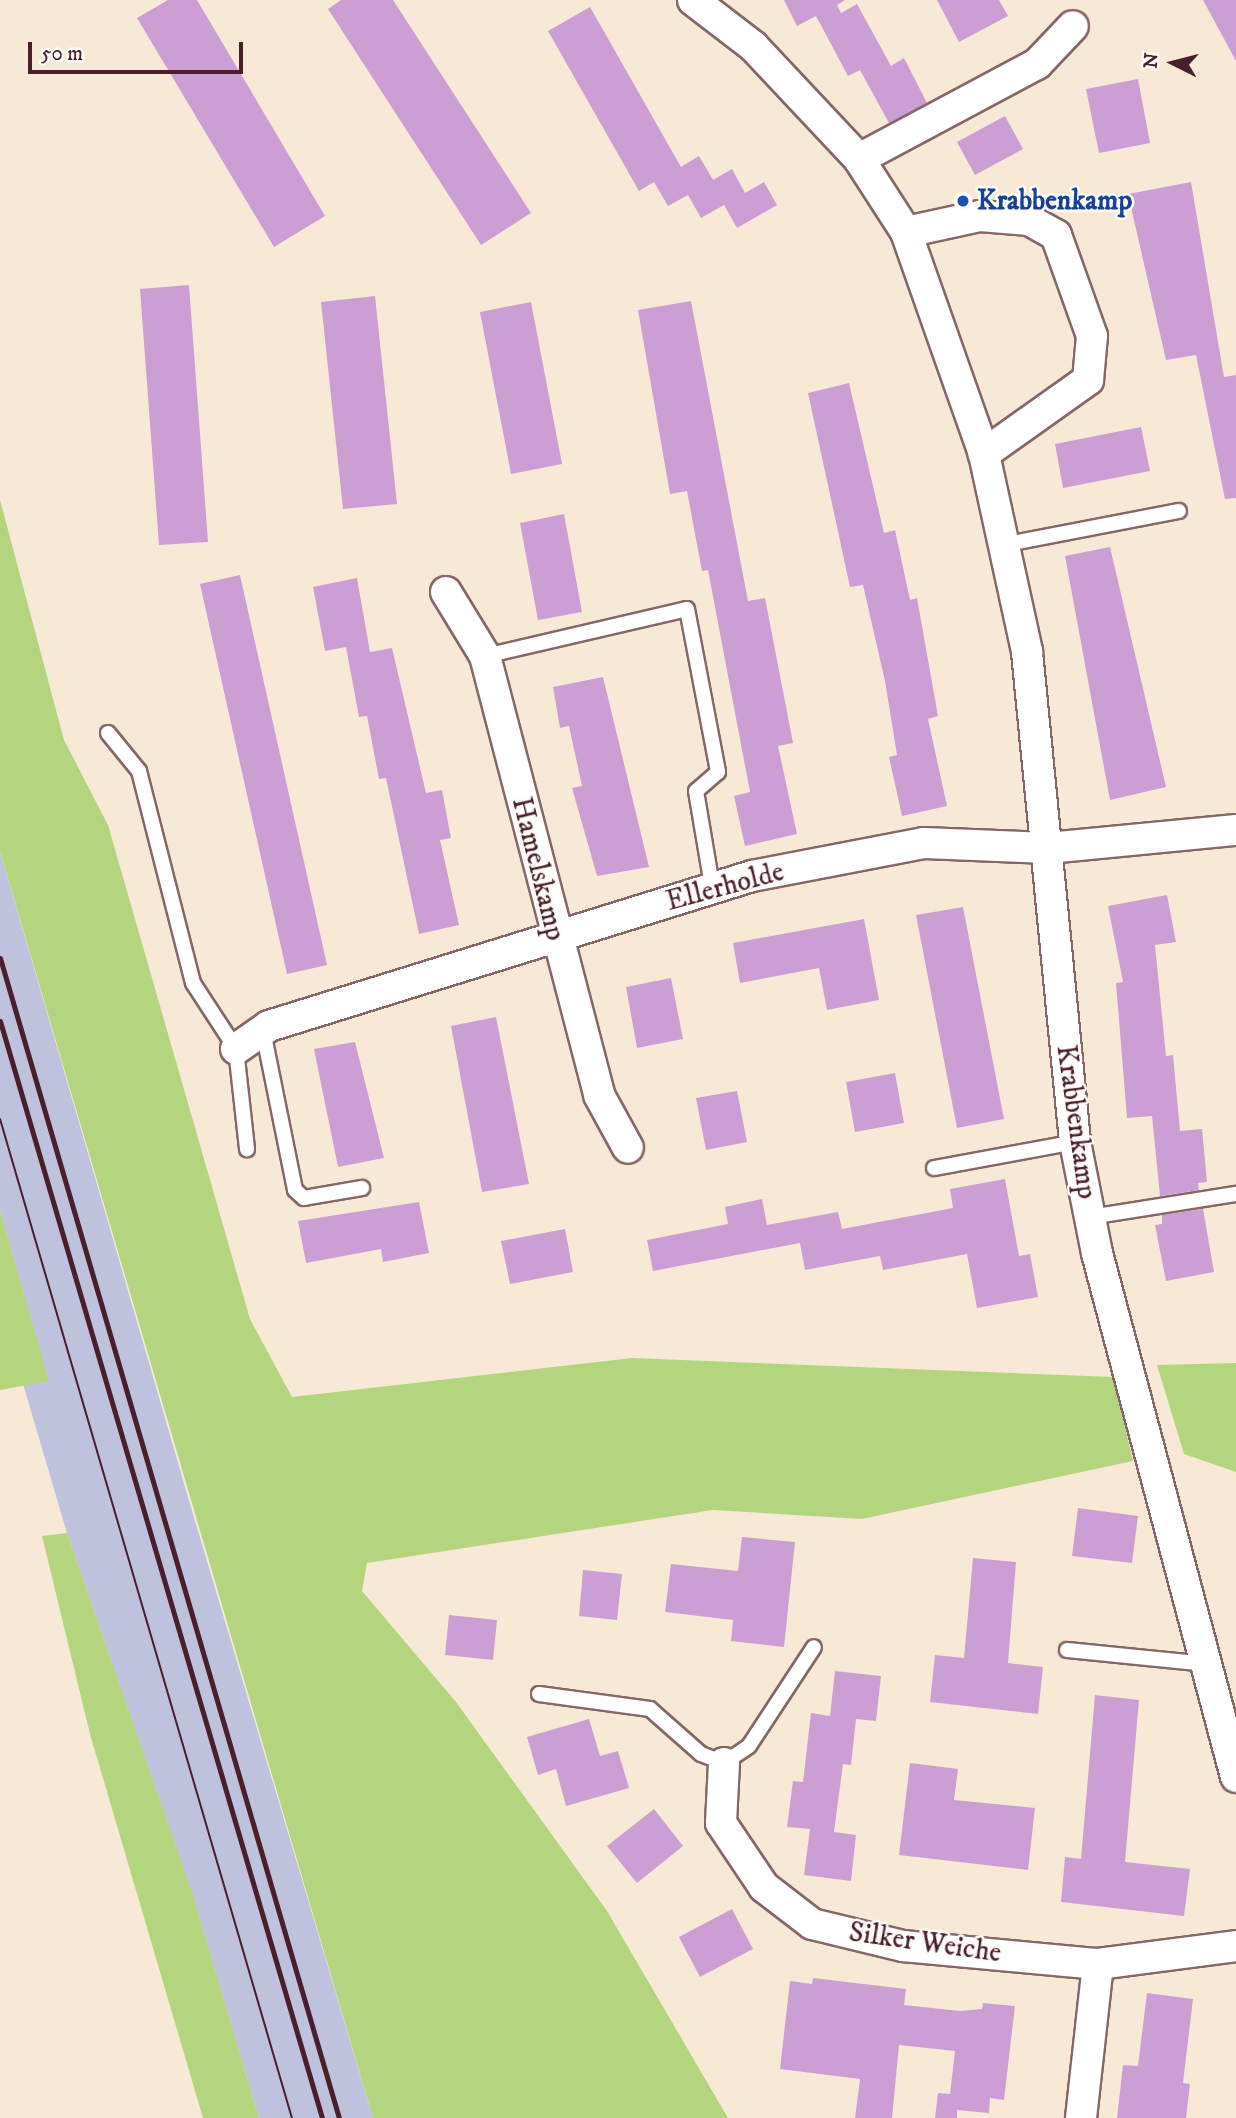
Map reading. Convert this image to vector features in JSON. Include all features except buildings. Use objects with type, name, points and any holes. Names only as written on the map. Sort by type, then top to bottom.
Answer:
[{"type":"street","name":"Krabbenkamp","points":[[693,0],[753,46],[859,159],[906,232],[984,454],[1007,544],[1027,652],[1075,1142],[1090,1217],[1236,1777]]},
{"type":"street","points":[[859,159],[1037,64],[1073,26]]},
{"type":"street","points":[[906,232],[980,216],[1028,220],[1056,235],[1092,336],[1088,380],[984,454]]},
{"type":"street","name":"Hamelskamp","points":[[446,592],[485,656],[556,942],[599,1095],[628,1148]]},
{"type":"street","name":"Ellerholde","points":[[236,1049],[263,1031],[556,942],[712,886],[924,842],[1048,848],[1236,830]]},
{"type":"street","name":"Silker Weiche","points":[[724,1763],[721,1823],[764,1887],[812,1924],[903,1946],[1098,1964],[1236,1946]]},
{"type":"street","points":[[1081,2118],[1098,1964]]},
{"type":"lane","points":[[1007,544],[1179,511]]},
{"type":"lane","points":[[485,656],[687,609],[718,772],[696,791],[712,886]]},
{"type":"lane","points":[[108,733],[139,771],[193,983],[236,1049],[247,1149]]},
{"type":"lane","points":[[263,1031],[295,1190],[304,1198],[362,1188]]},
{"type":"lane","points":[[934,1168],[1075,1142]]},
{"type":"lane","points":[[1090,1217],[1236,1194]]},
{"type":"lane","points":[[539,1694],[650,1709],[701,1754],[724,1763],[749,1746],[814,1647]]},
{"type":"lane","points":[[1067,1650],[1208,1664]]},
{"type":"shaded area","points":[[0,851],[190,1504],[373,2118],[259,2118],[192,1893],[67,1533],[23,1384],[48,1380],[0,1210]]},
{"type":"green space","points":[[0,500],[64,740],[108,825],[250,1319],[292,1397],[632,1358],[1113,1377],[1133,1461],[862,1519],[713,1510],[367,1563],[362,1591],[456,1702],[607,1911],[728,2118],[373,2118],[0,851]]},
{"type":"green space","points":[[0,1210],[49,1381],[0,1390]]},
{"type":"green space","points":[[1236,1363],[1236,1472],[1184,1454],[1157,1365]]},
{"type":"green space","points":[[67,1533],[192,1892],[259,2118],[203,2118],[90,1734],[42,1536]]},
{"type":"tram line","points":[[0,1119],[292,2118]]},
{"type":"railway","points":[[0,958],[339,2118]]},
{"type":"railway","points":[[0,1021],[322,2118]]},
{"type":"place","name":"Krabbenkamp","points":[[963,201]]}]
